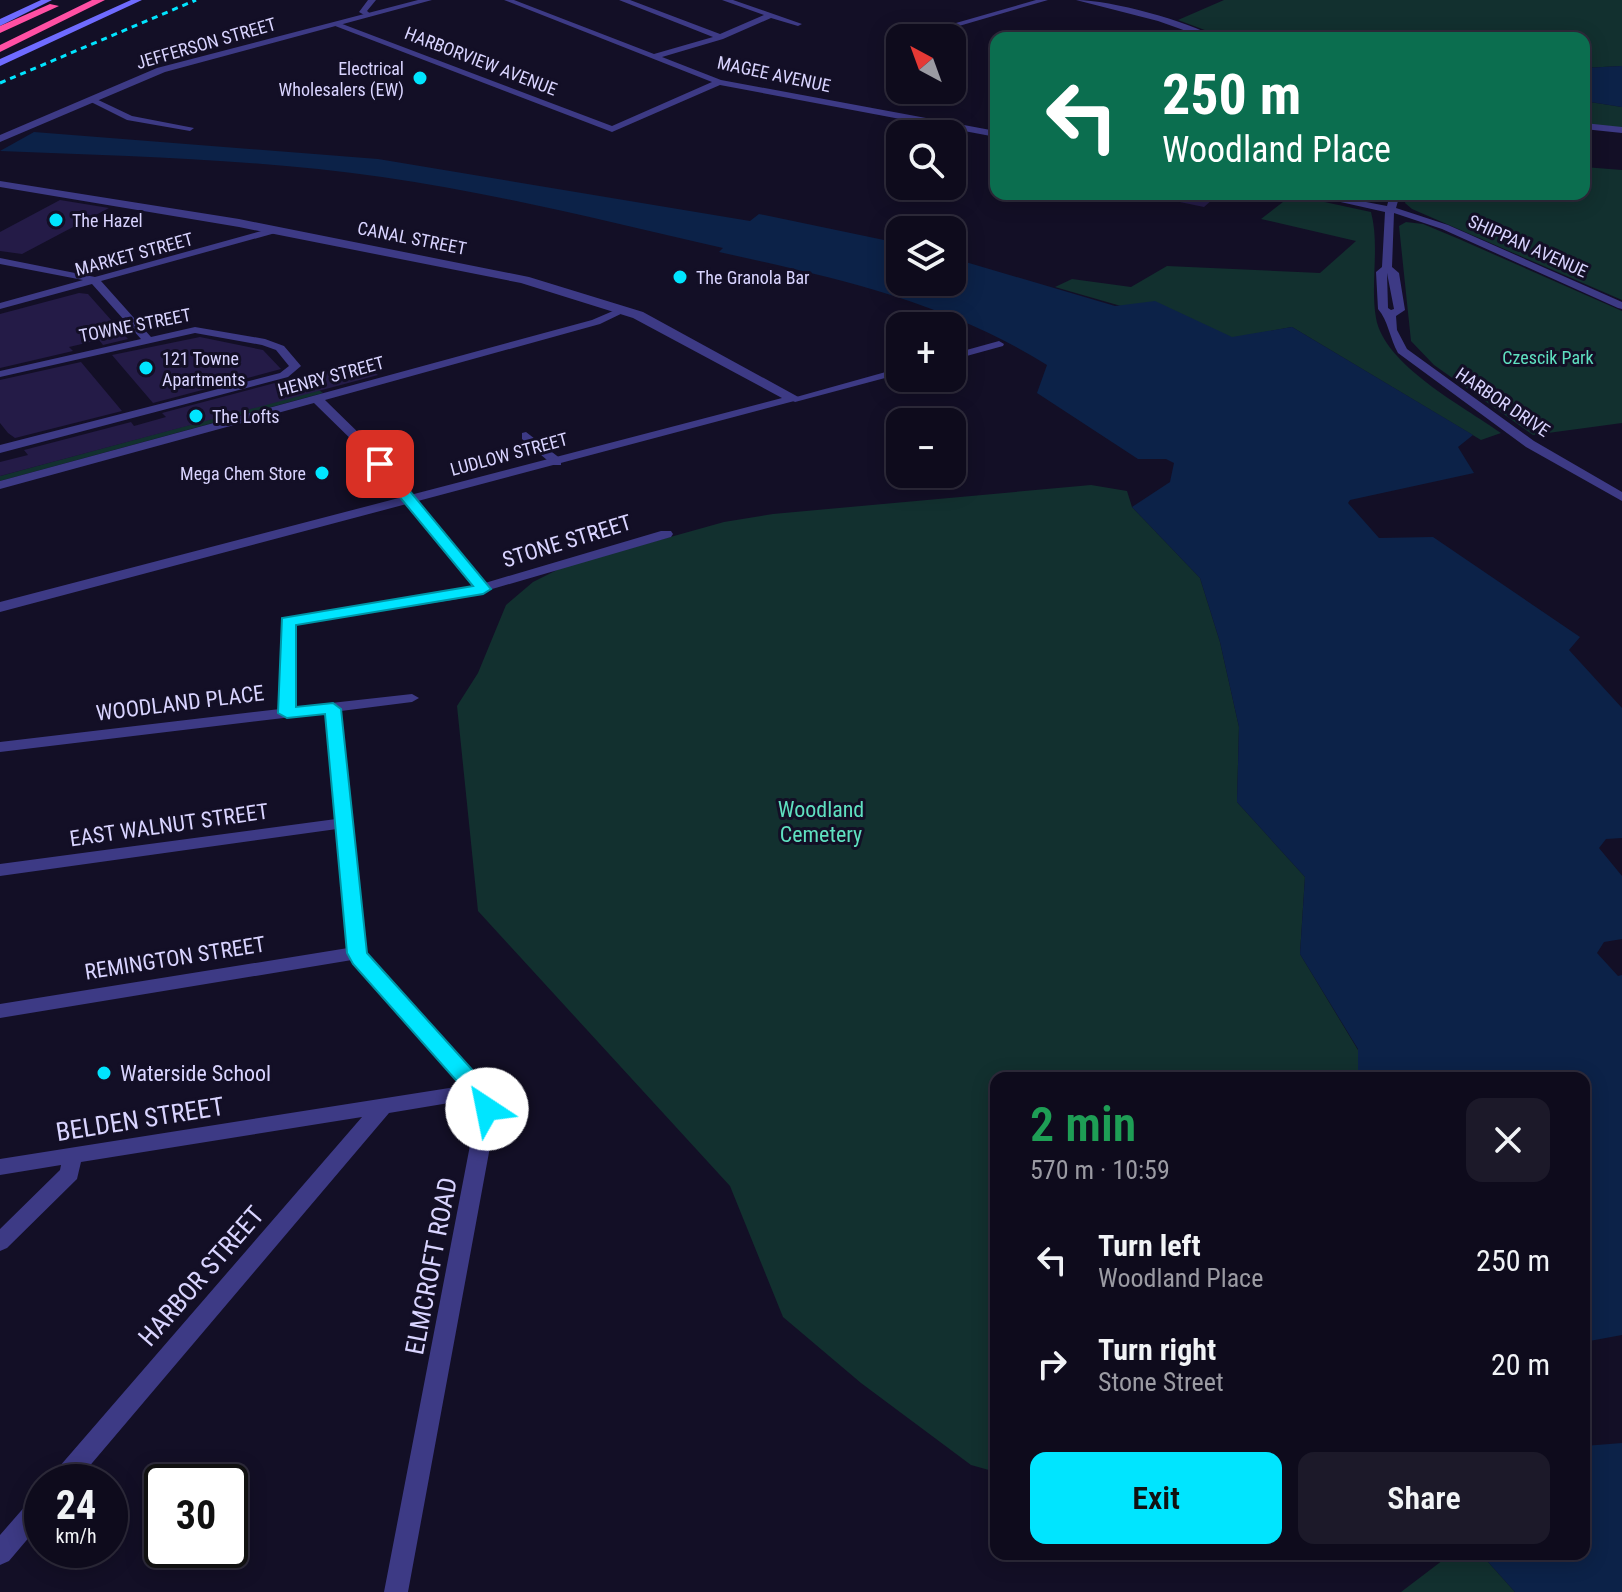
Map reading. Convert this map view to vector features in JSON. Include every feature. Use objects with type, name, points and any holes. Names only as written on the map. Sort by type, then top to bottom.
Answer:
[{"type":"highway","points":[[0,30],[67,0]]},
{"type":"highway","points":[[0,41],[92,1]]},
{"type":"highway","points":[[0,49],[92,1]]},
{"type":"highway","points":[[0,56],[61,25],[92,1]]},
{"type":"main road","points":[[0,23],[48,0]]},
{"type":"main road","points":[[0,63],[138,0]]},
{"type":"street","points":[[368,15],[363,12],[372,0]]},
{"type":"street","name":"JEFFERSON STREET","points":[[0,139],[161,70],[428,0]]},
{"type":"street","name":"MAGEE AVENUE","points":[[508,0],[719,82],[990,133]]},
{"type":"street","points":[[623,0],[720,37]]},
{"type":"street","points":[[726,0],[798,24]]},
{"type":"street","points":[[957,24],[1044,0]]},
{"type":"street","points":[[1080,0],[1160,19],[1196,32]]},
{"type":"street","points":[[653,57],[720,37],[771,15]]},
{"type":"street","name":"HARBORVIEW AVENUE","points":[[334,24],[617,129],[719,82]]},
{"type":"street","points":[[92,99],[130,118],[190,128]]},
{"type":"street","points":[[1590,127],[1622,130]]},
{"type":"street","name":"CANAL STREET","points":[[0,184],[276,230],[504,276],[624,310],[795,399]]},
{"type":"street","points":[[1340,200],[1389,210],[1393,200]]},
{"type":"street","name":"HARBOR DRIVE","points":[[1387,268],[1389,210]]},
{"type":"street","name":"SHIPPAN AVENUE","points":[[1389,210],[1445,227],[1622,306]]},
{"type":"street","name":"MARKET STREET","points":[[0,306],[276,230]]},
{"type":"street","points":[[0,261],[96,281],[146,338]]},
{"type":"street","name":"HARBOR DRIVE","points":[[1387,268],[1394,273],[1400,310],[1390,315]]},
{"type":"street","name":"HARBOR DRIVE","points":[[1387,268],[1381,272],[1383,309],[1390,315],[1397,344],[1419,366],[1530,444],[1622,497]]},
{"type":"street","name":"HENRY STREET","points":[[0,485],[596,322],[624,310]]},
{"type":"street","name":"TOWNE STREET","points":[[0,374],[146,338],[195,330],[219,332],[280,348],[295,366],[284,375],[0,449]]},
{"type":"street","points":[[966,353],[999,344]]},
{"type":"street","points":[[795,399],[886,375]]},
{"type":"street","points":[[316,398],[365,446],[483,589]]},
{"type":"street","name":"LUDLOW STREET","points":[[0,607],[795,399]]},
{"type":"street","points":[[526,436],[557,462]]},
{"type":"street","name":"STONE STREET","points":[[287,713],[288,621],[483,589],[666,534]]},
{"type":"street","name":"WOODLAND PLACE","points":[[0,747],[412,698]]},
{"type":"street","points":[[333,709],[357,953],[363,964],[478,1091]]},
{"type":"street","name":"EAST WALNUT STREET","points":[[0,870],[344,823]]},
{"type":"street","name":"REMINGTON STREET","points":[[0,1011],[357,953]]},
{"type":"street","name":"BELDEN STREET","points":[[0,1167],[478,1091]]},
{"type":"street","name":"ELMCROFT ROAD","points":[[396,1592],[487,1109],[478,1091]]},
{"type":"street","name":"HARBOR STREET","points":[[76,1464],[383,1106]]},
{"type":"street","points":[[0,1242],[70,1173],[72,1157]]},
{"type":"street","points":[[0,1553],[24,1525]]},
{"type":"green space","points":[[1224,0],[1622,0],[1622,66],[1590,68],[1590,32],[1210,32],[1178,20]]},
{"type":"green space","points":[[1590,102],[1622,107],[1622,128],[1590,125]]},
{"type":"green space","points":[[1590,167],[1622,170],[1622,300],[1412,209],[1405,203],[1406,200],[1590,200]]},
{"type":"green space","name":"Czescik Park","points":[[1286,200],[1315,200],[1371,212],[1375,238],[1374,305],[1382,335],[1409,368],[1427,383],[1501,433],[1481,440],[1292,327],[1232,338],[1055,287],[1072,279],[1131,287],[1167,266],[1320,273],[1356,241],[1261,219]]},
{"type":"green space","name":"Czescik Park","points":[[1406,222],[1423,224],[1622,311],[1622,423],[1533,435],[1434,365],[1411,341],[1399,226]]},
{"type":"green space","points":[[319,390],[323,393],[0,481],[0,476]]},
{"type":"green space","name":"Woodland Cemetery","points":[[1091,485],[1127,491],[1132,507],[1200,578],[1220,642],[1239,727],[1237,802],[1305,877],[1300,954],[1358,1050],[1358,1072],[990,1072],[990,1470],[971,1465],[861,1383],[783,1317],[730,1186],[478,911],[457,706],[478,673],[506,605],[533,582],[563,567],[724,522],[773,514]]},
{"type":"green space","points":[[1443,1560],[1486,1560],[1515,1592],[1401,1592]]},
{"type":"water","points":[[1622,66],[1622,107],[1590,102],[1590,68]]},
{"type":"water","points":[[34,132],[378,159],[750,221],[759,214],[886,240],[886,293],[719,252],[723,248],[469,192],[335,171],[191,159],[0,151]]},
{"type":"water","points":[[966,262],[1115,306],[1155,301],[1232,337],[1292,327],[1473,435],[1458,447],[1474,473],[1350,500],[1348,503],[1379,538],[1433,537],[1580,637],[1569,650],[1622,708],[1622,838],[1606,839],[1599,848],[1622,876],[1622,939],[1604,942],[1597,953],[1618,976],[1622,975],[1622,1335],[1590,1341],[1590,1072],[1358,1072],[1358,1049],[1300,954],[1305,877],[1237,802],[1239,727],[1220,642],[1200,578],[1132,507],[1170,482],[1174,463],[1166,459],[1138,459],[1037,393],[1047,365],[966,322],[966,312],[939,312],[894,296],[966,296]]},
{"type":"water","points":[[1622,1443],[1622,1592],[1515,1592],[1486,1560],[1590,1560],[1590,1446]]},
{"type":"building","name":"The Hazel","points":[[60,200],[109,208],[22,254],[0,251],[0,232]]},
{"type":"building","points":[[1170,200],[1212,200],[1204,207]]},
{"type":"building","points":[[79,293],[88,294],[128,339],[103,345],[99,340],[69,347],[73,351],[0,368],[0,314]]},
{"type":"building","name":"121 Towne Apartments","points":[[200,337],[263,350],[281,369],[153,403],[112,355]]},
{"type":"building","name":"121 Towne Apartments","points":[[81,362],[122,411],[15,438],[8,433],[0,423],[0,380]]},
{"type":"building","name":"The Lofts","points":[[365,364],[378,375],[0,476],[0,462],[28,455],[24,450],[131,422],[134,426],[166,417],[162,413],[290,379]]},
{"type":"railway","points":[[0,83],[196,0]]},
{"type":"place","name":"Electrical Wholesalers (EW)","points":[[420,78]]},
{"type":"place","name":"The Hazel","points":[[56,220]]},
{"type":"place","name":"The Granola Bar","points":[[680,277]]},
{"type":"place","name":"121 Towne Apartments","points":[[146,368]]},
{"type":"place","name":"The Lofts","points":[[196,416]]},
{"type":"place","name":"Mega Chem Store","points":[[322,473]]},
{"type":"place","name":"Waterside School","points":[[104,1073]]},
{"type":"route","points":[[380,464],[483,589],[288,621],[287,713],[333,709],[357,953],[363,964],[484,1098],[487,1109]]}]
